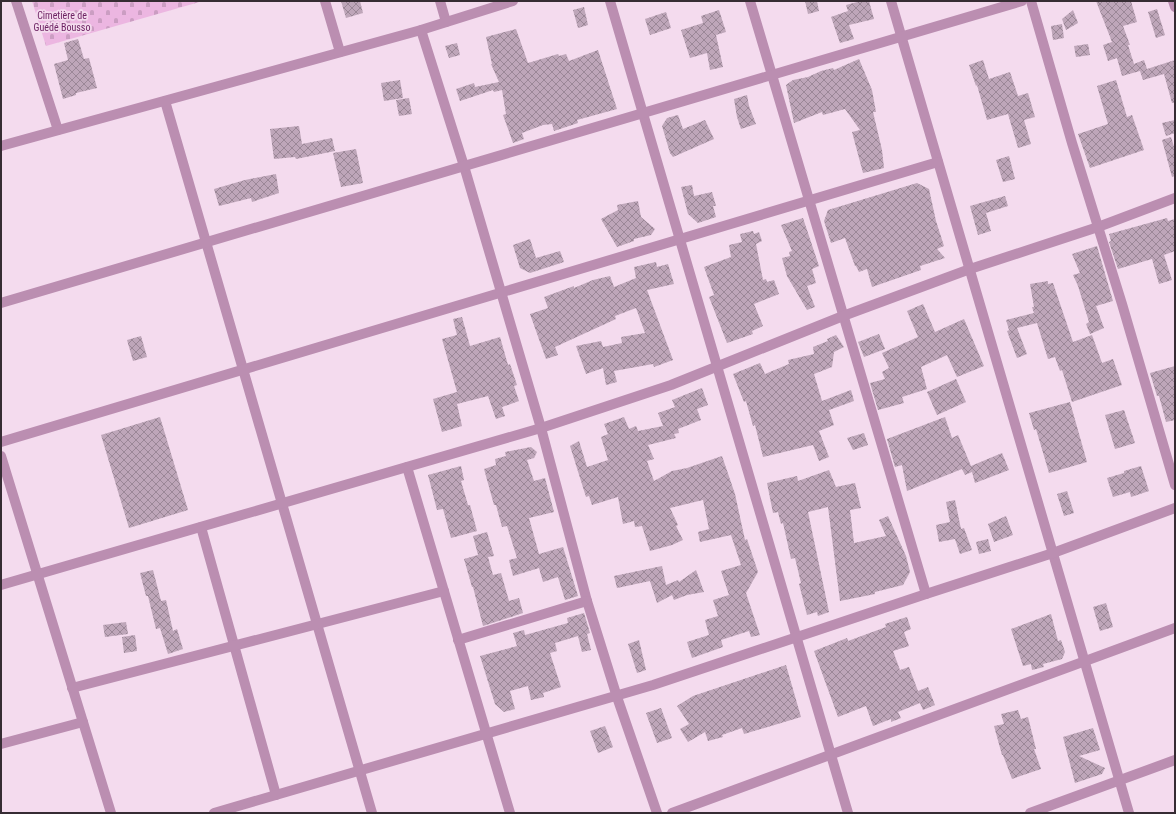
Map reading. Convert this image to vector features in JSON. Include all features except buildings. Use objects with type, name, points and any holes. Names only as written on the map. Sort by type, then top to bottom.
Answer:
[{"type":"street","points":[[16,1],[58,130]]},
{"type":"street","points":[[325,1],[340,52]]},
{"type":"street","points":[[440,1],[446,22]]},
{"type":"street","points":[[1,146],[421,30],[513,1]]},
{"type":"street","points":[[610,1],[848,813]]},
{"type":"street","points":[[750,1],[926,594]]},
{"type":"street","points":[[891,1],[1129,813]]},
{"type":"street","points":[[1,303],[1022,1]]},
{"type":"street","points":[[1032,1],[1072,143],[1175,484]]},
{"type":"street","points":[[1173,1],[1175,7]]},
{"type":"street","points":[[421,30],[502,292],[541,428],[587,601],[617,697],[657,813]]},
{"type":"street","points":[[165,101],[372,813]]},
{"type":"street","points":[[1,442],[938,162]]},
{"type":"street","points":[[1,585],[541,428],[672,385],[843,316],[970,269],[1098,227],[1175,198]]},
{"type":"street","points":[[1,456],[111,813]]},
{"type":"street","points":[[407,467],[510,813]]},
{"type":"street","points":[[214,813],[617,697],[1053,553],[1175,508]]},
{"type":"street","points":[[201,527],[276,795]]},
{"type":"street","points":[[72,688],[444,591]]},
{"type":"street","points":[[458,640],[587,601]]},
{"type":"street","points":[[672,813],[1175,628]]},
{"type":"street","points":[[1,744],[83,722]]},
{"type":"street","points":[[1030,813],[1175,760]]},
{"type":"green space","name":"Cimetière de Guédé Bousso","points":[[32,1],[203,1],[46,46]]}]
